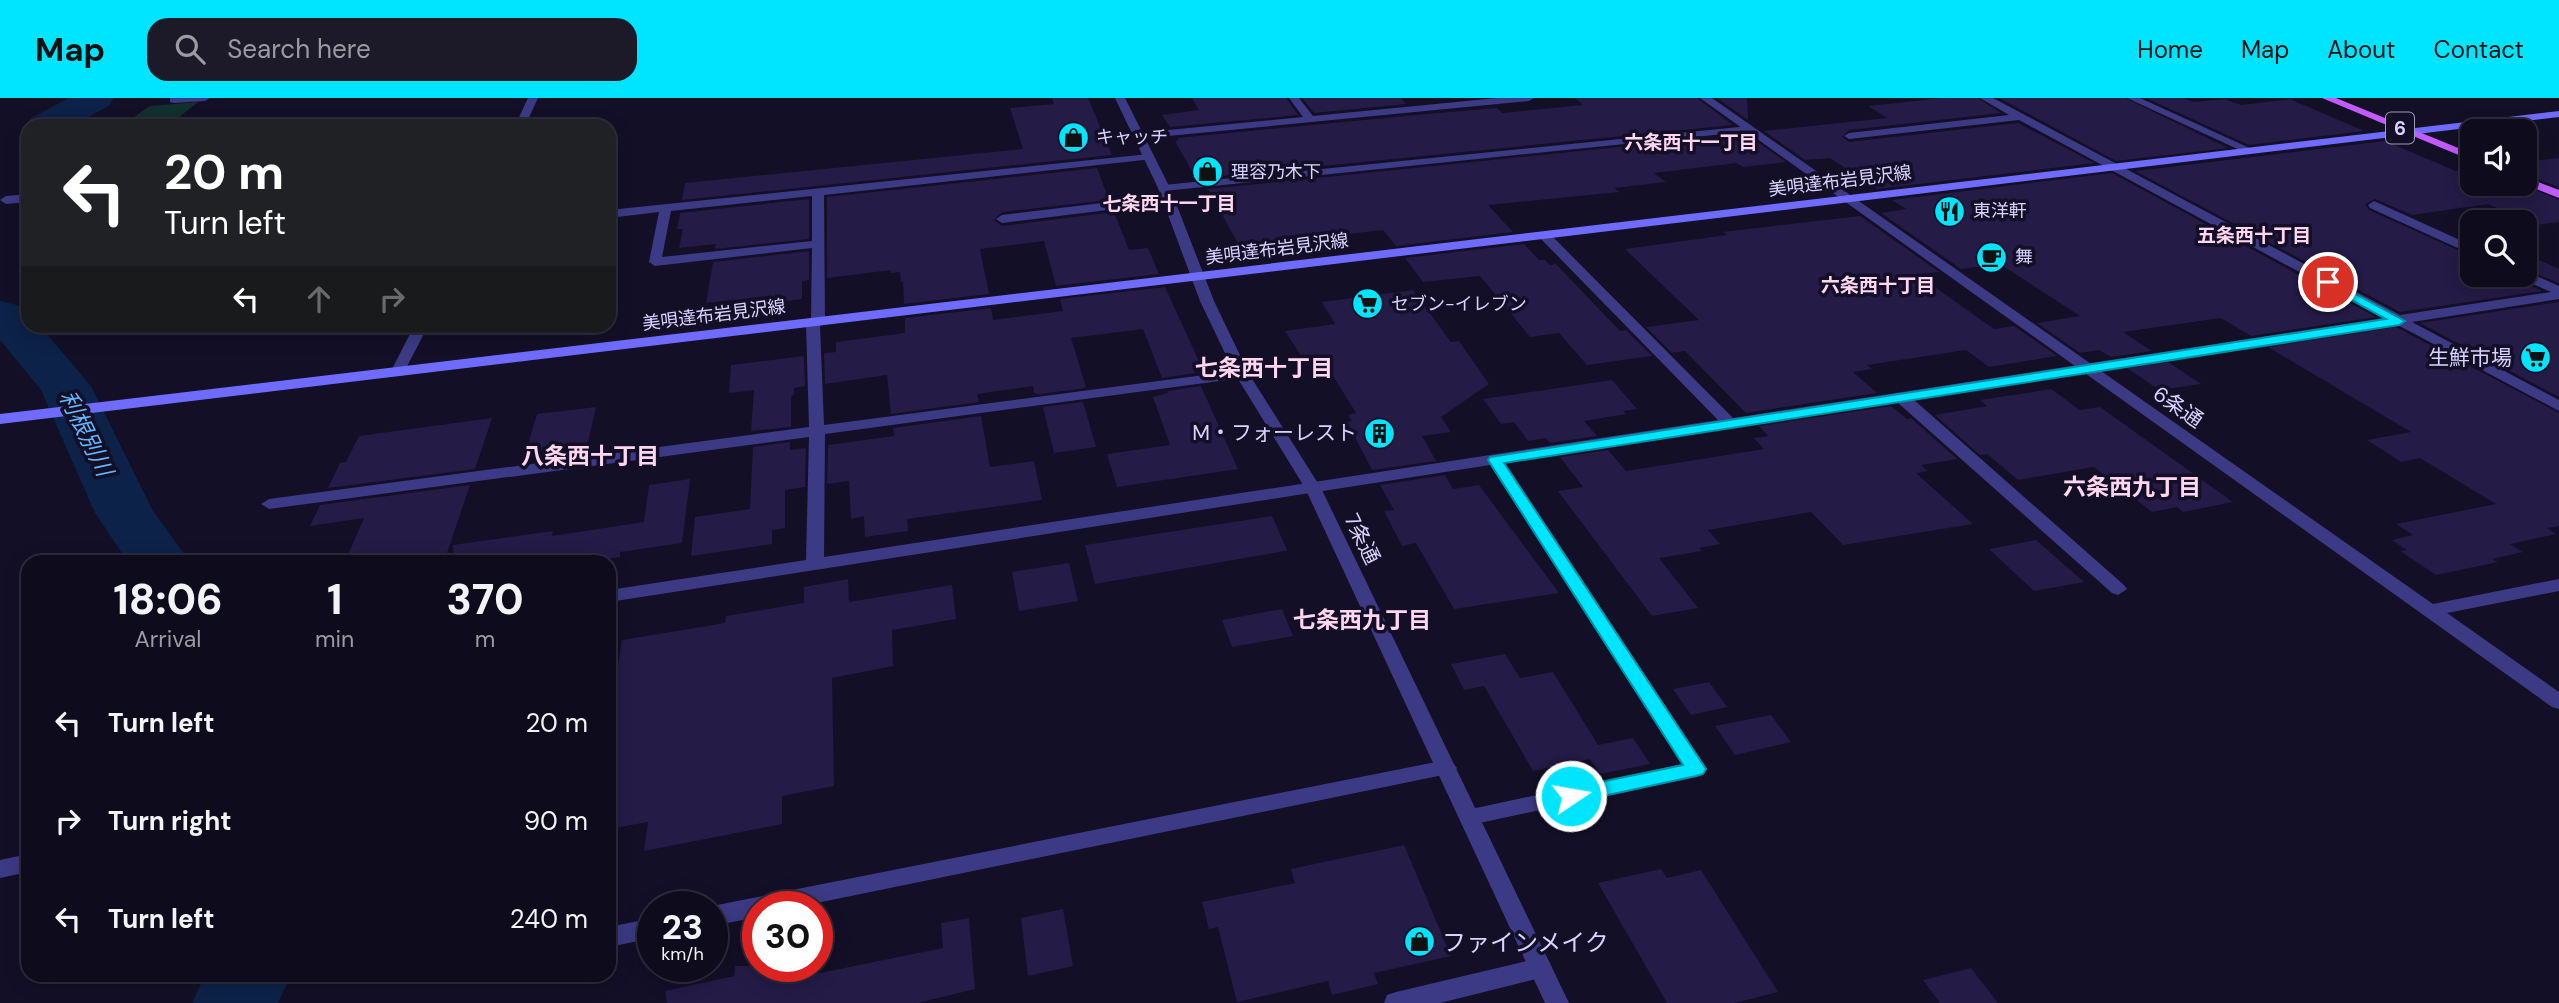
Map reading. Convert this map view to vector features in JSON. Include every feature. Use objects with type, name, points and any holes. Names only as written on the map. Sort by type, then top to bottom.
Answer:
[{"type":"main road","name":"6","points":[[2327,98],[2460,154]]},
{"type":"main road","name":"美唄達布岩見沢線","points":[[0,419],[2559,114]]},
{"type":"main road","points":[[2537,185],[2559,194]]},
{"type":"street","points":[[178,98],[174,100],[205,98]]},
{"type":"street","points":[[523,119],[533,98]]},
{"type":"street","name":"7条通","points":[[1120,98],[1166,194],[1207,301],[1242,374],[1312,488],[1557,1003]]},
{"type":"street","points":[[1294,98],[1311,120]]},
{"type":"street","points":[[1137,136],[1529,98]]},
{"type":"street","name":"6条通","points":[[1705,98],[2559,702]]},
{"type":"street","points":[[1985,98],[2559,406]]},
{"type":"street","points":[[2132,98],[2248,150]]},
{"type":"street","points":[[1849,136],[2020,117]]},
{"type":"street","points":[[1003,219],[1166,194],[1749,129]]},
{"type":"street","points":[[616,213],[1149,157]]},
{"type":"street","points":[[815,564],[818,192]]},
{"type":"street","points":[[6,200],[21,199]]},
{"type":"street","points":[[2374,205],[2460,245]]},
{"type":"street","points":[[666,208],[655,262],[816,244]]},
{"type":"street","points":[[1545,236],[1729,423]]},
{"type":"street","points":[[2537,282],[2559,293]]},
{"type":"street","points":[[616,595],[2089,370],[2559,293]]},
{"type":"street","points":[[397,373],[417,333]]},
{"type":"street","points":[[269,504],[817,433],[1242,374]]},
{"type":"street","points":[[1901,397],[2118,589]]},
{"type":"street","points":[[1470,817],[1696,769],[1495,460]]},
{"type":"street","points":[[2430,611],[2559,585]]},
{"type":"street","points":[[833,892],[1446,768]]},
{"type":"street","points":[[0,869],[21,864]]},
{"type":"street","points":[[616,936],[637,931]]},
{"type":"street","points":[[1396,1003],[1540,968]]},
{"type":"green space","points":[[198,102],[177,119],[131,119],[150,106]]},
{"type":"building","points":[[1052,98],[1088,98],[1112,155],[682,200],[685,183],[1023,149],[1010,108],[1054,104]]},
{"type":"building","points":[[1192,98],[1286,98],[1298,115],[1170,127],[1162,115],[1199,110]]},
{"type":"building","points":[[1302,98],[1401,98],[1406,104],[1314,113]]},
{"type":"building","points":[[1575,98],[1697,98],[1733,125],[1202,178],[1195,177],[1175,141],[1179,140],[1177,138],[1416,115],[1497,108],[1502,113],[1583,105]]},
{"type":"building","points":[[1717,98],[1747,98],[1748,120]]},
{"type":"building","points":[[1942,98],[1978,98],[2001,113],[1849,130],[1842,137],[1849,142],[2018,123],[2094,163],[1877,189],[1830,158],[1805,160],[1764,131],[1887,118],[1868,106]]},
{"type":"building","points":[[1999,98],[2125,98],[2228,148],[2116,161]]},
{"type":"building","points":[[2146,98],[2184,98],[2193,102],[2225,99],[2241,105],[2290,99],[2364,131],[2249,145]]},
{"type":"building","points":[[1746,134],[1786,162],[1743,167],[1737,163],[1654,173],[1666,182],[1614,188],[1619,192],[1488,205],[1513,232],[1396,246],[1383,230],[1240,247],[1208,189]]},
{"type":"building","points":[[2385,141],[2460,171],[2460,196],[2537,196],[2537,191],[2559,200],[2559,222],[2537,225],[2537,210],[2502,210],[2488,204],[2412,215],[2375,199],[2365,204],[2369,210],[2460,251],[2460,287],[2533,287],[2542,291],[2400,312],[2135,171]]},
{"type":"building","points":[[2559,158],[2559,187],[2537,179],[2537,161]]},
{"type":"building","points":[[1097,168],[1109,200],[1002,212],[994,220],[1002,226],[1114,212],[1129,250],[1148,248],[1159,274],[1056,286],[1044,241],[980,249],[989,294],[904,304],[900,272],[891,273],[891,270],[827,278],[827,197]]},
{"type":"building","points":[[2112,173],[2376,317],[2251,336],[2221,318],[2123,332],[2152,351],[2111,357],[2099,350],[2080,353],[2037,323],[2080,316],[2000,264],[1961,269],[1881,213],[1906,209],[1892,200]]},
{"type":"building","points":[[809,199],[809,239],[715,249],[716,244],[679,248],[683,229],[677,229],[680,213]]},
{"type":"building","points":[[1860,216],[1939,272],[1922,274],[1933,282],[1929,283],[1994,329],[2014,326],[2057,356],[1989,367],[1966,350],[1867,365],[1872,369],[1853,372],[1877,393],[1746,413],[1685,351],[1672,353],[1646,327],[1699,320],[1625,249],[1727,235],[1723,232]]},
{"type":"building","points":[[1524,244],[1539,260],[1545,260],[1550,265],[1556,264],[1620,331],[1626,330],[1652,356],[1587,365],[1559,333],[1530,337],[1480,276],[1423,282],[1405,258]]},
{"type":"building","points":[[809,251],[809,280],[802,281],[802,299],[768,303],[768,296],[706,303],[713,262]]},
{"type":"building","points":[[2537,259],[2559,269],[2559,283],[2537,274]]},
{"type":"building","points":[[1165,287],[1203,370],[1194,371],[1196,373],[1162,378],[1143,329],[1071,338],[1086,387],[1080,389],[1040,394],[1034,393],[1033,386],[977,394],[979,402],[891,414],[887,375],[825,384],[824,353],[836,352],[836,342],[905,333],[905,318],[991,308],[993,320],[1063,311],[1060,299]]},
{"type":"building","points":[[1413,290],[1451,342],[1459,341],[1489,384],[1441,417],[1451,432],[1422,436],[1436,461],[1372,470],[1347,422],[1352,421],[1348,415],[1356,413],[1325,363],[1307,365],[1285,331],[1335,324],[1322,302]]},
{"type":"building","points":[[2559,302],[2559,397],[2420,323]]},
{"type":"building","points":[[2396,327],[2559,413],[2559,526],[2547,528],[2556,534],[2510,544],[2523,552],[2492,559],[2498,562],[2436,575],[2400,551],[2407,550],[2392,540],[2413,535],[2396,524],[2496,504],[2420,458],[2401,462],[2367,440],[2411,432],[2268,347]]},
{"type":"building","points":[[804,356],[805,386],[794,388],[794,395],[791,396],[791,427],[751,431],[754,390],[729,393],[731,365]]},
{"type":"building","points":[[2168,362],[2201,384],[2159,390],[2127,368]]},
{"type":"building","points":[[1612,380],[1637,409],[1623,411],[1626,414],[1584,421],[1597,436],[1550,443],[1546,438],[1528,441],[1514,422],[1501,424],[1483,399]]},
{"type":"building","points":[[1201,386],[1238,469],[1117,487],[1107,454],[1170,445],[1153,397],[1168,393],[1167,391]]},
{"type":"building","points":[[2051,389],[2080,410],[2100,407],[2233,502],[2183,512],[2177,507],[2152,512],[2094,467],[2018,480],[1987,454],[1980,455],[1935,415],[1987,406],[1980,400]]},
{"type":"building","points":[[1083,402],[1096,447],[1054,453],[1043,407]]},
{"type":"building","points":[[1891,406],[1907,419],[1911,418],[1957,459],[1921,465],[1928,471],[1916,473],[1973,524],[1843,545],[1811,512],[1708,530],[1720,544],[1699,548],[1702,551],[1659,558],[1698,608],[1652,616],[1558,491],[1583,487],[1560,457],[1608,450],[1626,471],[1764,449],[1754,438],[1768,436],[1759,426]]},
{"type":"building","points":[[596,407],[587,447],[525,455],[537,414]]},
{"type":"building","points":[[981,416],[990,467],[1034,461],[1042,500],[907,519],[908,531],[865,537],[864,516],[851,519],[849,481],[827,484],[828,445],[894,436],[893,428]]},
{"type":"building","points":[[492,418],[475,469],[328,488],[340,463],[346,462],[359,436]]},
{"type":"building","points":[[790,442],[790,450],[806,448],[805,487],[785,490],[785,528],[772,530],[772,544],[691,556],[695,517],[750,509],[753,447]]},
{"type":"building","points":[[1445,475],[1453,489],[1479,485],[1559,593],[1454,609],[1416,543],[1402,546],[1384,511],[1394,510],[1380,485]]},
{"type":"building","points":[[690,479],[682,543],[620,552],[620,557],[616,558],[616,555],[454,555],[453,545],[553,531],[552,536],[644,522],[649,485]]},
{"type":"building","points":[[470,485],[446,555],[348,555],[364,518],[310,526],[320,505]]},
{"type":"building","points":[[1272,516],[1287,550],[1285,551],[1095,584],[1085,545]]},
{"type":"building","points":[[2036,540],[2084,582],[2034,591],[1989,549]]},
{"type":"building","points":[[1069,563],[1078,601],[1019,611],[1012,572]]},
{"type":"building","points":[[848,579],[849,602],[952,585],[956,619],[892,630],[893,666],[832,678],[834,786],[782,796],[782,824],[644,851],[648,822],[616,828],[616,677],[622,640],[725,623],[726,616],[804,603],[804,587]]},
{"type":"building","points":[[1282,609],[1293,636],[1232,647],[1222,620]]},
{"type":"building","points":[[1505,654],[1520,678],[1553,672],[1598,745],[1633,738],[1650,764],[1600,774],[1590,759],[1533,771],[1484,686],[1464,690],[1451,664]]},
{"type":"building","points":[[1709,682],[1727,707],[1691,715],[1673,689]]},
{"type":"building","points":[[1771,715],[1791,742],[1735,755],[1715,726]]},
{"type":"building","points":[[1404,845],[1451,956],[1374,973],[1378,984],[1332,995],[1328,981],[1237,1002],[1218,927],[1209,929],[1202,902],[1295,883],[1291,869]]},
{"type":"building","points":[[1661,869],[1667,878],[1701,870],[1778,992],[1735,1003],[1667,1003],[1598,883]]},
{"type":"building","points":[[1063,909],[1073,966],[1028,976],[1021,918]]},
{"type":"building","points":[[969,918],[975,989],[918,1003],[667,1003],[665,991],[706,982],[728,982],[728,977],[734,976],[735,966],[742,966],[742,982],[833,982],[833,970],[943,948],[941,923]]},
{"type":"building","points":[[1971,968],[1998,1003],[1940,1003],[1923,980]]},
{"type":"waterway","name":"利根別川","points":[[57,119],[96,98]]},
{"type":"waterway","name":"利根別川","points":[[0,315],[8,319],[65,386],[125,513],[154,555]]},
{"type":"waterway","name":"利根別川","points":[[235,1003],[245,982]]},
{"type":"place","name":"キャッチ","points":[[1073,137]]},
{"type":"place","name":"理容乃木下","points":[[1208,172]]},
{"type":"place","name":"東洋軒","points":[[1950,211]]},
{"type":"place","name":"舞","points":[[1992,257]]},
{"type":"place","name":"セブン-イレブン","points":[[1368,304]]},
{"type":"place","name":"生鮮市場","points":[[2535,358]]},
{"type":"place","name":"M・フォーレスト","points":[[1380,433]]},
{"type":"place","name":"ファインメイク","points":[[1419,942]]},
{"type":"district","name":"六条西十一丁目","points":[[1691,142]]},
{"type":"district","name":"七条西十一丁目","points":[[1169,203]]},
{"type":"district","name":"五条西十丁目","points":[[2254,235]]},
{"type":"district","name":"六条西十丁目","points":[[1878,285]]},
{"type":"district","name":"七条西十丁目","points":[[1264,368]]},
{"type":"district","name":"八条西十丁目","points":[[590,456]]},
{"type":"district","name":"六条西九丁目","points":[[2132,487]]},
{"type":"district","name":"七条西九丁目","points":[[1362,620]]},
{"type":"route","points":[[1571,796],[1696,769],[1495,460],[2399,321],[2328,282]]}]
